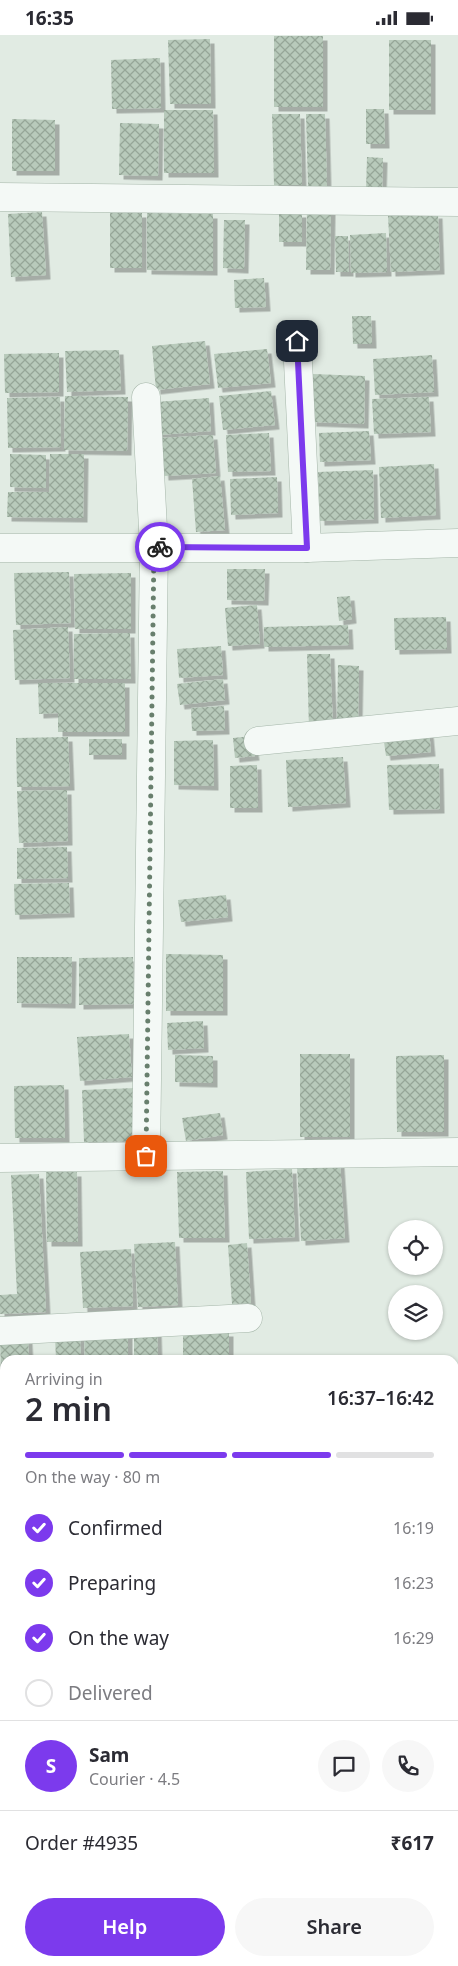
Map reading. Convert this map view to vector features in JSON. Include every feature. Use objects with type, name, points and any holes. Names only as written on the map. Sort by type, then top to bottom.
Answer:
[{"type":"street","points":[[0,197],[458,202]]},
{"type":"street","points":[[297,341],[307,548]]},
{"type":"street","points":[[146,397],[154,547],[146,1156]]},
{"type":"street","points":[[0,548],[307,548],[458,543]]},
{"type":"street","points":[[258,741],[458,721]]},
{"type":"street","points":[[0,1158],[458,1152]]},
{"type":"street","points":[[0,1331],[248,1318]]},
{"type":"building","points":[[274,36],[323,36],[323,107],[274,107]]},
{"type":"building","points":[[210,39],[211,104],[170,104],[168,40]]},
{"type":"building","points":[[389,40],[431,40],[431,110],[389,110]]},
{"type":"building","points":[[160,58],[161,108],[112,109],[111,60]]},
{"type":"building","points":[[366,109],[384,109],[385,144],[366,144]]},
{"type":"building","points":[[164,110],[213,110],[214,173],[164,173]]},
{"type":"building","points":[[272,114],[300,114],[302,185],[274,185]]},
{"type":"building","points":[[306,114],[325,114],[327,187],[308,188]]},
{"type":"building","points":[[12,119],[55,120],[55,171],[12,171]]},
{"type":"building","points":[[120,123],[159,124],[158,176],[119,175]]},
{"type":"building","points":[[367,157],[383,158],[382,190],[366,189]]},
{"type":"building","points":[[307,209],[331,210],[330,270],[306,270]]},
{"type":"building","points":[[42,212],[46,275],[11,277],[8,214]]},
{"type":"building","points":[[110,213],[142,213],[142,268],[110,268]]},
{"type":"building","points":[[147,213],[213,214],[213,271],[147,270]]},
{"type":"building","points":[[279,213],[302,213],[302,242],[279,242]]},
{"type":"building","points":[[438,214],[440,270],[391,272],[388,216]]},
{"type":"building","points":[[224,220],[245,220],[244,269],[223,268]]},
{"type":"building","points":[[386,233],[387,272],[351,273],[350,235]]},
{"type":"building","points":[[335,236],[348,236],[349,272],[336,272]]},
{"type":"building","points":[[264,278],[266,307],[235,308],[234,280]]},
{"type":"building","points":[[352,316],[371,316],[372,344],[353,344]]},
{"type":"building","points":[[205,341],[210,384],[156,390],[152,346]]},
{"type":"building","points":[[267,349],[271,383],[218,388],[214,354]]},
{"type":"building","points":[[119,350],[121,390],[67,392],[65,351]]},
{"type":"building","points":[[59,353],[59,392],[5,393],[4,354]]},
{"type":"building","points":[[432,355],[434,392],[375,395],[373,359]]},
{"type":"building","points":[[313,374],[365,376],[364,424],[312,422]]},
{"type":"building","points":[[271,391],[275,425],[223,430],[219,396]]},
{"type":"building","points":[[65,396],[128,397],[127,451],[64,450]]},
{"type":"building","points":[[60,397],[61,447],[8,448],[7,398]]},
{"type":"building","points":[[429,397],[431,432],[374,434],[372,399]]},
{"type":"building","points":[[209,398],[211,431],[158,435],[156,402]]},
{"type":"building","points":[[369,431],[371,460],[320,462],[319,433]]},
{"type":"building","points":[[269,433],[271,471],[228,472],[226,435]]},
{"type":"building","points":[[213,435],[216,473],[164,476],[161,438]]},
{"type":"building","points":[[10,454],[46,455],[46,488],[10,487]]},
{"type":"building","points":[[50,454],[84,454],[83,518],[7,517],[8,492],[49,492]]},
{"type":"building","points":[[434,464],[436,515],[381,518],[379,467]]},
{"type":"building","points":[[373,470],[374,519],[320,521],[318,472]]},
{"type":"building","points":[[220,476],[225,530],[196,532],[192,479]]},
{"type":"building","points":[[277,477],[278,513],[231,515],[230,479]]},
{"type":"building","points":[[227,569],[265,569],[264,601],[227,600]]},
{"type":"building","points":[[69,572],[71,623],[16,625],[14,573]]},
{"type":"building","points":[[131,573],[131,629],[75,629],[74,574]]},
{"type":"building","points":[[350,596],[352,619],[339,621],[337,597]]},
{"type":"building","points":[[257,605],[260,644],[228,646],[225,608]]},
{"type":"building","points":[[446,617],[447,649],[395,650],[394,618]]},
{"type":"building","points":[[348,625],[349,645],[264,647],[264,627]]},
{"type":"building","points":[[68,627],[70,678],[15,680],[13,630]]},
{"type":"building","points":[[130,633],[131,679],[74,679],[74,634]]},
{"type":"building","points":[[221,646],[223,675],[179,678],[177,649]]},
{"type":"building","points":[[307,654],[330,654],[333,729],[309,730]]},
{"type":"building","points":[[338,665],[359,666],[358,721],[337,721]]},
{"type":"building","points":[[223,679],[225,700],[180,705],[177,684]]},
{"type":"building","points":[[38,683],[125,683],[125,732],[58,732],[58,713],[39,714]]},
{"type":"building","points":[[224,706],[225,730],[192,731],[191,708]]},
{"type":"building","points":[[429,731],[431,752],[386,756],[383,735]]},
{"type":"building","points":[[252,736],[255,756],[235,758],[233,738]]},
{"type":"building","points":[[68,737],[70,786],[17,787],[16,738]]},
{"type":"building","points":[[89,739],[122,739],[122,755],[89,755]]},
{"type":"building","points":[[213,740],[214,786],[174,785],[174,741]]},
{"type":"building","points":[[343,757],[346,803],[288,807],[286,760]]},
{"type":"building","points":[[439,764],[440,809],[389,810],[387,765]]},
{"type":"building","points":[[257,765],[258,808],[230,808],[230,766]]},
{"type":"building","points":[[67,790],[68,841],[19,843],[17,791]]},
{"type":"building","points":[[67,847],[68,878],[17,879],[17,848]]},
{"type":"building","points":[[69,883],[70,913],[15,915],[14,884]]},
{"type":"building","points":[[226,895],[228,917],[181,922],[178,900]]},
{"type":"building","points":[[166,954],[223,955],[223,1011],[166,1011]]},
{"type":"building","points":[[17,957],[72,957],[71,1004],[17,1003]]},
{"type":"building","points":[[133,957],[134,1004],[79,1005],[79,958]]},
{"type":"building","points":[[203,1021],[204,1048],[168,1050],[167,1023]]},
{"type":"building","points":[[129,1034],[132,1077],[80,1081],[77,1037]]},
{"type":"building","points":[[300,1054],[350,1054],[350,1137],[300,1137]]},
{"type":"building","points":[[175,1055],[213,1056],[213,1083],[175,1082]]},
{"type":"building","points":[[444,1055],[444,1132],[397,1132],[396,1056]]},
{"type":"building","points":[[64,1085],[65,1138],[15,1138],[14,1086]]},
{"type":"building","points":[[136,1088],[138,1141],[84,1142],[82,1090]]},
{"type":"building","points":[[220,1113],[223,1135],[186,1141],[182,1118]]},
{"type":"building","points":[[340,1163],[345,1238],[301,1241],[297,1166]]},
{"type":"building","points":[[292,1169],[295,1237],[249,1239],[246,1172]]},
{"type":"building","points":[[223,1171],[225,1238],[179,1238],[177,1172]]},
{"type":"building","points":[[46,1172],[77,1172],[78,1242],[47,1242]]},
{"type":"building","points":[[39,1174],[46,1312],[0,1314],[0,1295],[17,1294],[11,1175]]},
{"type":"building","points":[[175,1242],[178,1305],[138,1307],[134,1244]]},
{"type":"building","points":[[247,1243],[251,1303],[232,1304],[228,1245]]},
{"type":"building","points":[[131,1249],[133,1306],[83,1308],[80,1252]]},
{"type":"building","points":[[134,1326],[157,1326],[158,1355],[134,1355]]},
{"type":"building","points":[[183,1332],[229,1332],[229,1355],[183,1355]]},
{"type":"building","points":[[128,1333],[128,1355],[85,1355],[84,1334]]},
{"type":"building","points":[[80,1335],[81,1355],[56,1355],[55,1336]]},
{"type":"building","points":[[28,1339],[29,1355],[0,1355],[0,1340]]},
{"type":"way so far","points":[[146,1156],[154,547],[160,547]]},
{"type":"route","points":[[160,547],[307,548],[297,341]]}]
